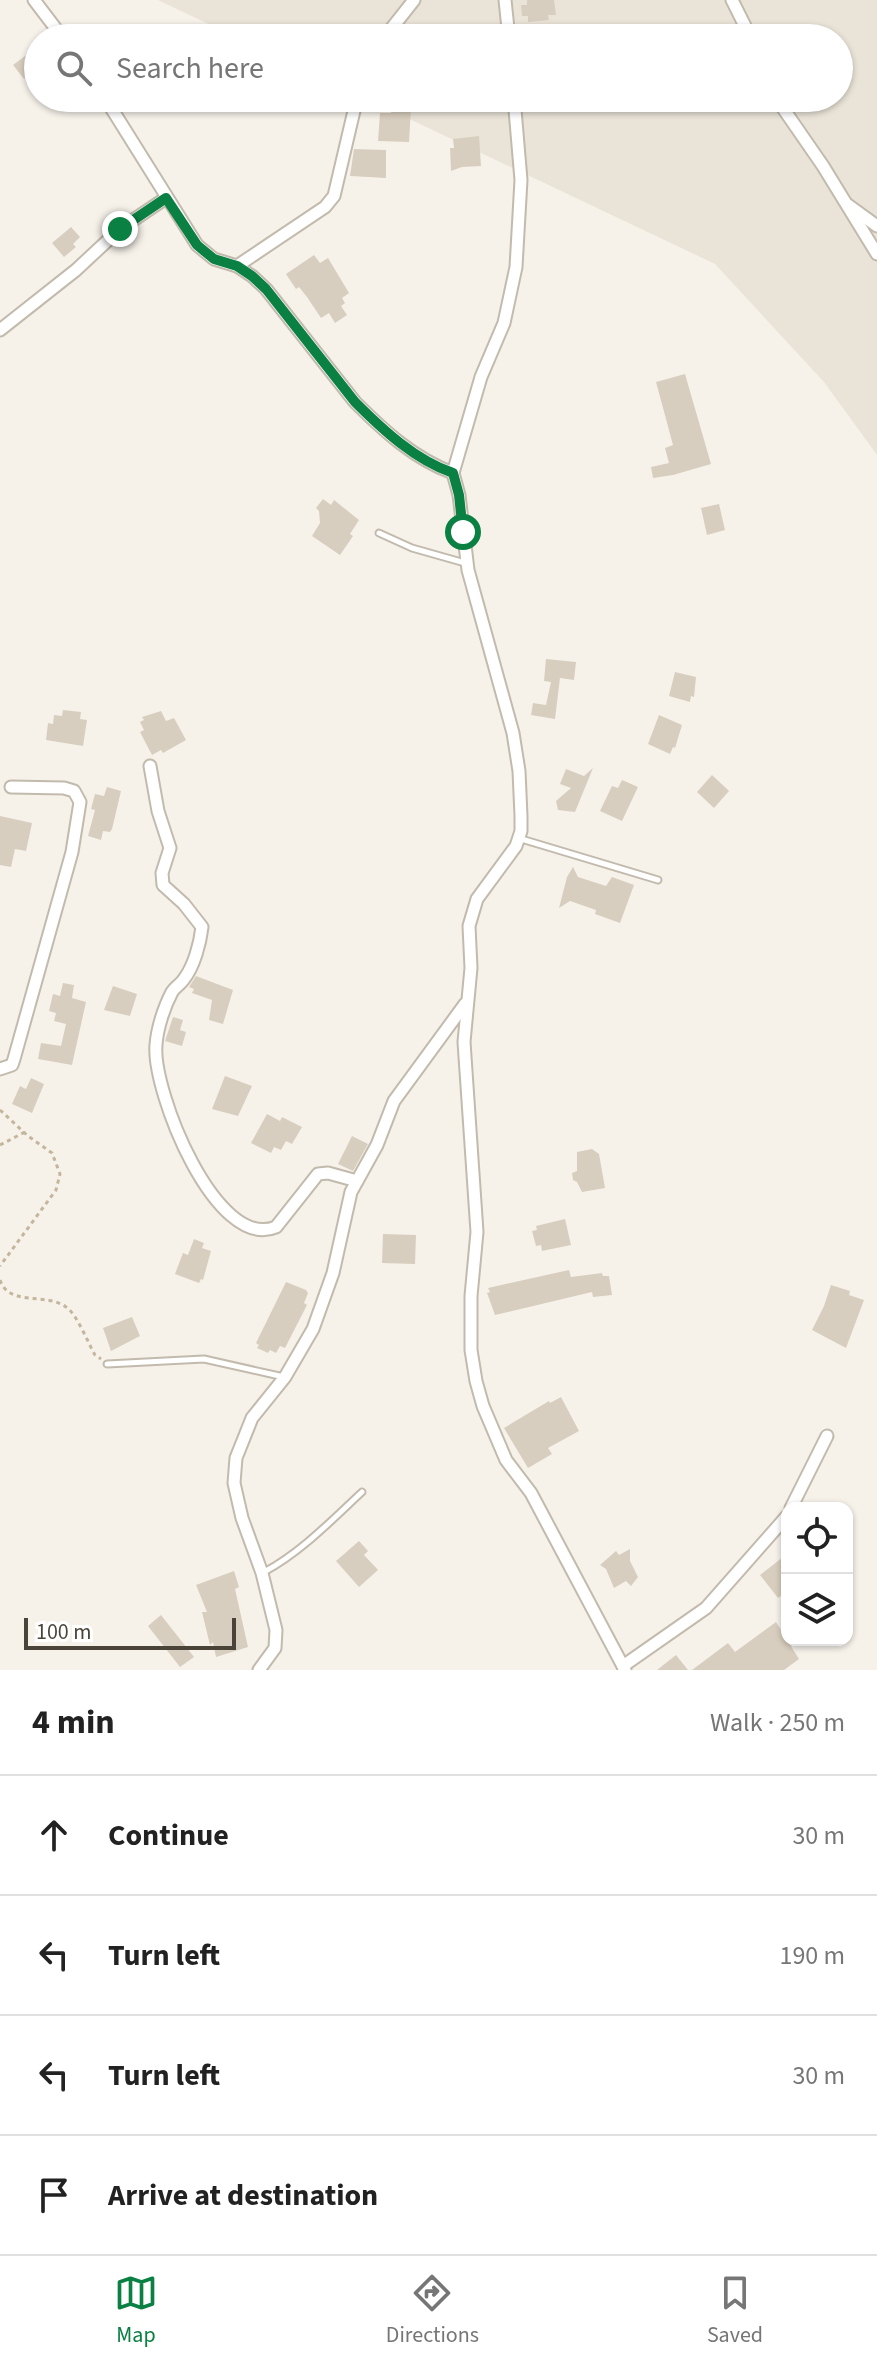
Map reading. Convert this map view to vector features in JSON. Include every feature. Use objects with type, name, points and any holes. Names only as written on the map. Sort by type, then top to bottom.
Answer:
[{"type":"street","points":[[34,0],[52,24]]},
{"type":"street","points":[[395,24],[414,0]]},
{"type":"street","points":[[505,0],[508,24]]},
{"type":"street","points":[[732,0],[744,24]]},
{"type":"street","points":[[114,112],[197,245],[214,259],[237,266],[252,276],[266,289],[368,415],[421,458],[453,473]]},
{"type":"street","points":[[237,266],[301,225],[334,196],[354,112]]},
{"type":"street","points":[[515,112],[521,180],[513,289],[504,323],[481,377],[453,473],[459,495],[467,564],[513,733],[521,816],[518,838],[509,859],[477,899],[469,926],[471,968],[466,1003],[466,1082],[477,1232],[470,1324],[476,1381],[506,1460],[531,1493],[624,1668],[706,1608],[781,1523]]},
{"type":"street","points":[[786,112],[877,254]]},
{"type":"street","points":[[0,330],[76,270],[120,229],[166,198]]},
{"type":"street","points":[[844,202],[877,226]]},
{"type":"street","points":[[150,766],[158,811],[170,848],[162,873],[163,885],[184,904],[202,927],[197,950],[184,979],[173,990],[156,1044],[164,1095],[184,1150],[201,1182],[230,1213],[252,1228],[267,1231],[276,1227],[318,1174],[339,1175],[357,1181]]},
{"type":"street","points":[[0,1069],[12,1065],[14,1059],[72,852],[80,802],[74,791],[64,788],[11,787]]},
{"type":"street","points":[[259,1670],[275,1648],[276,1630],[262,1573],[242,1518],[234,1483],[236,1458],[252,1418],[285,1377],[313,1329],[324,1301],[351,1192],[377,1145],[394,1101],[466,1003]]},
{"type":"street","points":[[794,1502],[827,1436]]},
{"type":"lane","points":[[379,533],[412,548],[467,564]]},
{"type":"lane","points":[[518,838],[658,880]]},
{"type":"lane","points":[[107,1364],[204,1359],[285,1377]]},
{"type":"lane","points":[[262,1573],[276,1566],[325,1527],[362,1492]]},
{"type":"path","points":[[0,1110],[52,1153],[60,1174],[56,1190],[0,1266]]},
{"type":"path","points":[[0,1145],[25,1132]]},
{"type":"path","points":[[0,1280],[3,1290],[11,1295],[51,1300],[64,1305],[71,1311],[95,1355],[107,1364]]},
{"type":"shaded area","points":[[158,0],[877,0],[877,455],[824,382],[715,264],[395,112],[853,112],[853,24],[209,24]]},
{"type":"building","points":[[527,0],[554,0],[556,15],[548,15],[549,20],[528,22],[528,16],[522,16],[521,5],[527,5]]},
{"type":"building","points":[[24,57],[24,79],[13,65]]},
{"type":"building","points":[[411,112],[409,142],[378,141],[380,113]]},
{"type":"building","points":[[479,136],[481,166],[451,171],[450,148],[454,148],[453,139]]},
{"type":"building","points":[[354,149],[386,150],[386,178],[350,176]]},
{"type":"building","points":[[71,227],[80,237],[73,244],[76,247],[64,257],[52,243]]},
{"type":"building","points":[[314,255],[320,263],[328,258],[349,293],[342,298],[345,303],[341,306],[347,315],[335,323],[329,313],[321,318],[286,274]]},
{"type":"building","points":[[685,374],[711,464],[653,478],[651,467],[669,463],[665,448],[673,445],[656,382]]},
{"type":"building","points":[[323,499],[331,505],[334,500],[359,520],[340,555],[312,536],[320,523],[316,508]]},
{"type":"building","points":[[719,504],[725,530],[707,535],[701,508]]},
{"type":"building","points":[[546,659],[576,662],[574,680],[560,678],[555,719],[531,715],[533,703],[546,705],[551,682],[544,681]]},
{"type":"building","points":[[675,672],[696,677],[694,697],[691,696],[690,702],[669,696]]},
{"type":"building","points":[[63,710],[81,712],[80,719],[87,720],[83,746],[46,740],[48,723],[53,724],[54,715],[62,716]]},
{"type":"building","points":[[161,711],[166,721],[174,718],[186,740],[163,753],[161,750],[152,755],[140,732],[144,730],[140,722],[144,720],[142,717]]},
{"type":"building","points":[[659,715],[682,725],[670,754],[648,744]]},
{"type":"building","points":[[593,768],[575,812],[558,810],[556,801],[571,788],[560,784],[566,769],[584,776]]},
{"type":"building","points":[[712,775],[729,791],[714,808],[697,792]]},
{"type":"building","points":[[622,780],[638,787],[622,821],[600,811],[612,786],[618,788]]},
{"type":"building","points":[[107,787],[121,791],[112,829],[110,832],[103,831],[101,840],[88,836],[95,810],[91,809],[95,794],[104,796]]},
{"type":"building","points":[[0,816],[32,823],[26,851],[15,849],[11,867],[0,865]]},
{"type":"building","points":[[573,867],[578,877],[606,886],[612,877],[634,885],[620,923],[570,901],[559,908],[567,877]]},
{"type":"building","points":[[196,976],[233,990],[223,1024],[209,1020],[212,1000],[192,993],[194,989],[189,987]]},
{"type":"building","points":[[63,983],[74,985],[72,998],[86,1002],[72,1065],[38,1059],[41,1043],[61,1046],[66,1024],[54,1021],[56,1013],[49,1011],[53,994],[60,996]]},
{"type":"building","points":[[113,986],[137,994],[130,1016],[104,1010]]},
{"type":"building","points":[[173,1017],[183,1020],[180,1030],[186,1032],[182,1046],[165,1041]]},
{"type":"building","points":[[225,1076],[252,1086],[238,1116],[212,1109]]},
{"type":"building","points":[[31,1078],[44,1084],[32,1113],[12,1104],[20,1086],[26,1089]]},
{"type":"building","points":[[267,1114],[280,1121],[282,1117],[302,1127],[292,1144],[286,1141],[281,1150],[274,1147],[271,1153],[251,1143]]},
{"type":"building","points":[[352,1136],[368,1144],[353,1171],[338,1164]]},
{"type":"building","points":[[592,1149],[599,1154],[605,1188],[582,1192],[572,1173],[577,1171],[577,1152]]},
{"type":"building","points":[[565,1219],[571,1245],[542,1251],[541,1245],[536,1246],[532,1231],[537,1230],[536,1226]]},
{"type":"building","points":[[383,1234],[416,1235],[415,1264],[382,1263]]},
{"type":"building","points":[[194,1239],[204,1243],[202,1248],[211,1251],[203,1280],[199,1283],[175,1274],[183,1253],[188,1255]]},
{"type":"building","points":[[569,1270],[571,1277],[602,1273],[609,1276],[612,1295],[593,1297],[592,1292],[495,1315],[488,1288]]},
{"type":"building","points":[[286,1282],[306,1290],[308,1293],[304,1303],[307,1305],[285,1348],[280,1346],[276,1353],[270,1350],[268,1353],[257,1348],[259,1345],[256,1343]]},
{"type":"building","points":[[831,1285],[850,1291],[849,1295],[864,1300],[846,1348],[812,1330]]},
{"type":"building","points":[[132,1317],[140,1336],[111,1351],[103,1328]]},
{"type":"building","points":[[561,1397],[579,1431],[548,1448],[552,1454],[528,1468],[504,1428]]},
{"type":"building","points":[[359,1541],[368,1551],[364,1555],[378,1570],[359,1587],[336,1561]]},
{"type":"building","points":[[630,1549],[630,1561],[638,1577],[631,1586],[626,1581],[614,1588],[606,1569],[600,1565],[616,1551],[619,1555]]},
{"type":"building","points":[[781,1559],[781,1596],[778,1598],[760,1575]]},
{"type":"building","points":[[234,1571],[248,1647],[216,1657],[202,1612],[207,1612],[196,1585]]},
{"type":"building","points":[[161,1615],[194,1657],[180,1667],[148,1626]]},
{"type":"building","points":[[776,1622],[781,1630],[781,1646],[791,1646],[799,1659],[784,1670],[692,1670],[728,1643],[735,1652]]},
{"type":"building","points":[[676,1655],[688,1670],[657,1670]]},
{"type":"route","points":[[120,229],[166,198],[197,245],[214,259],[237,266],[266,289],[368,415],[421,458],[453,473],[463,532]]}]
